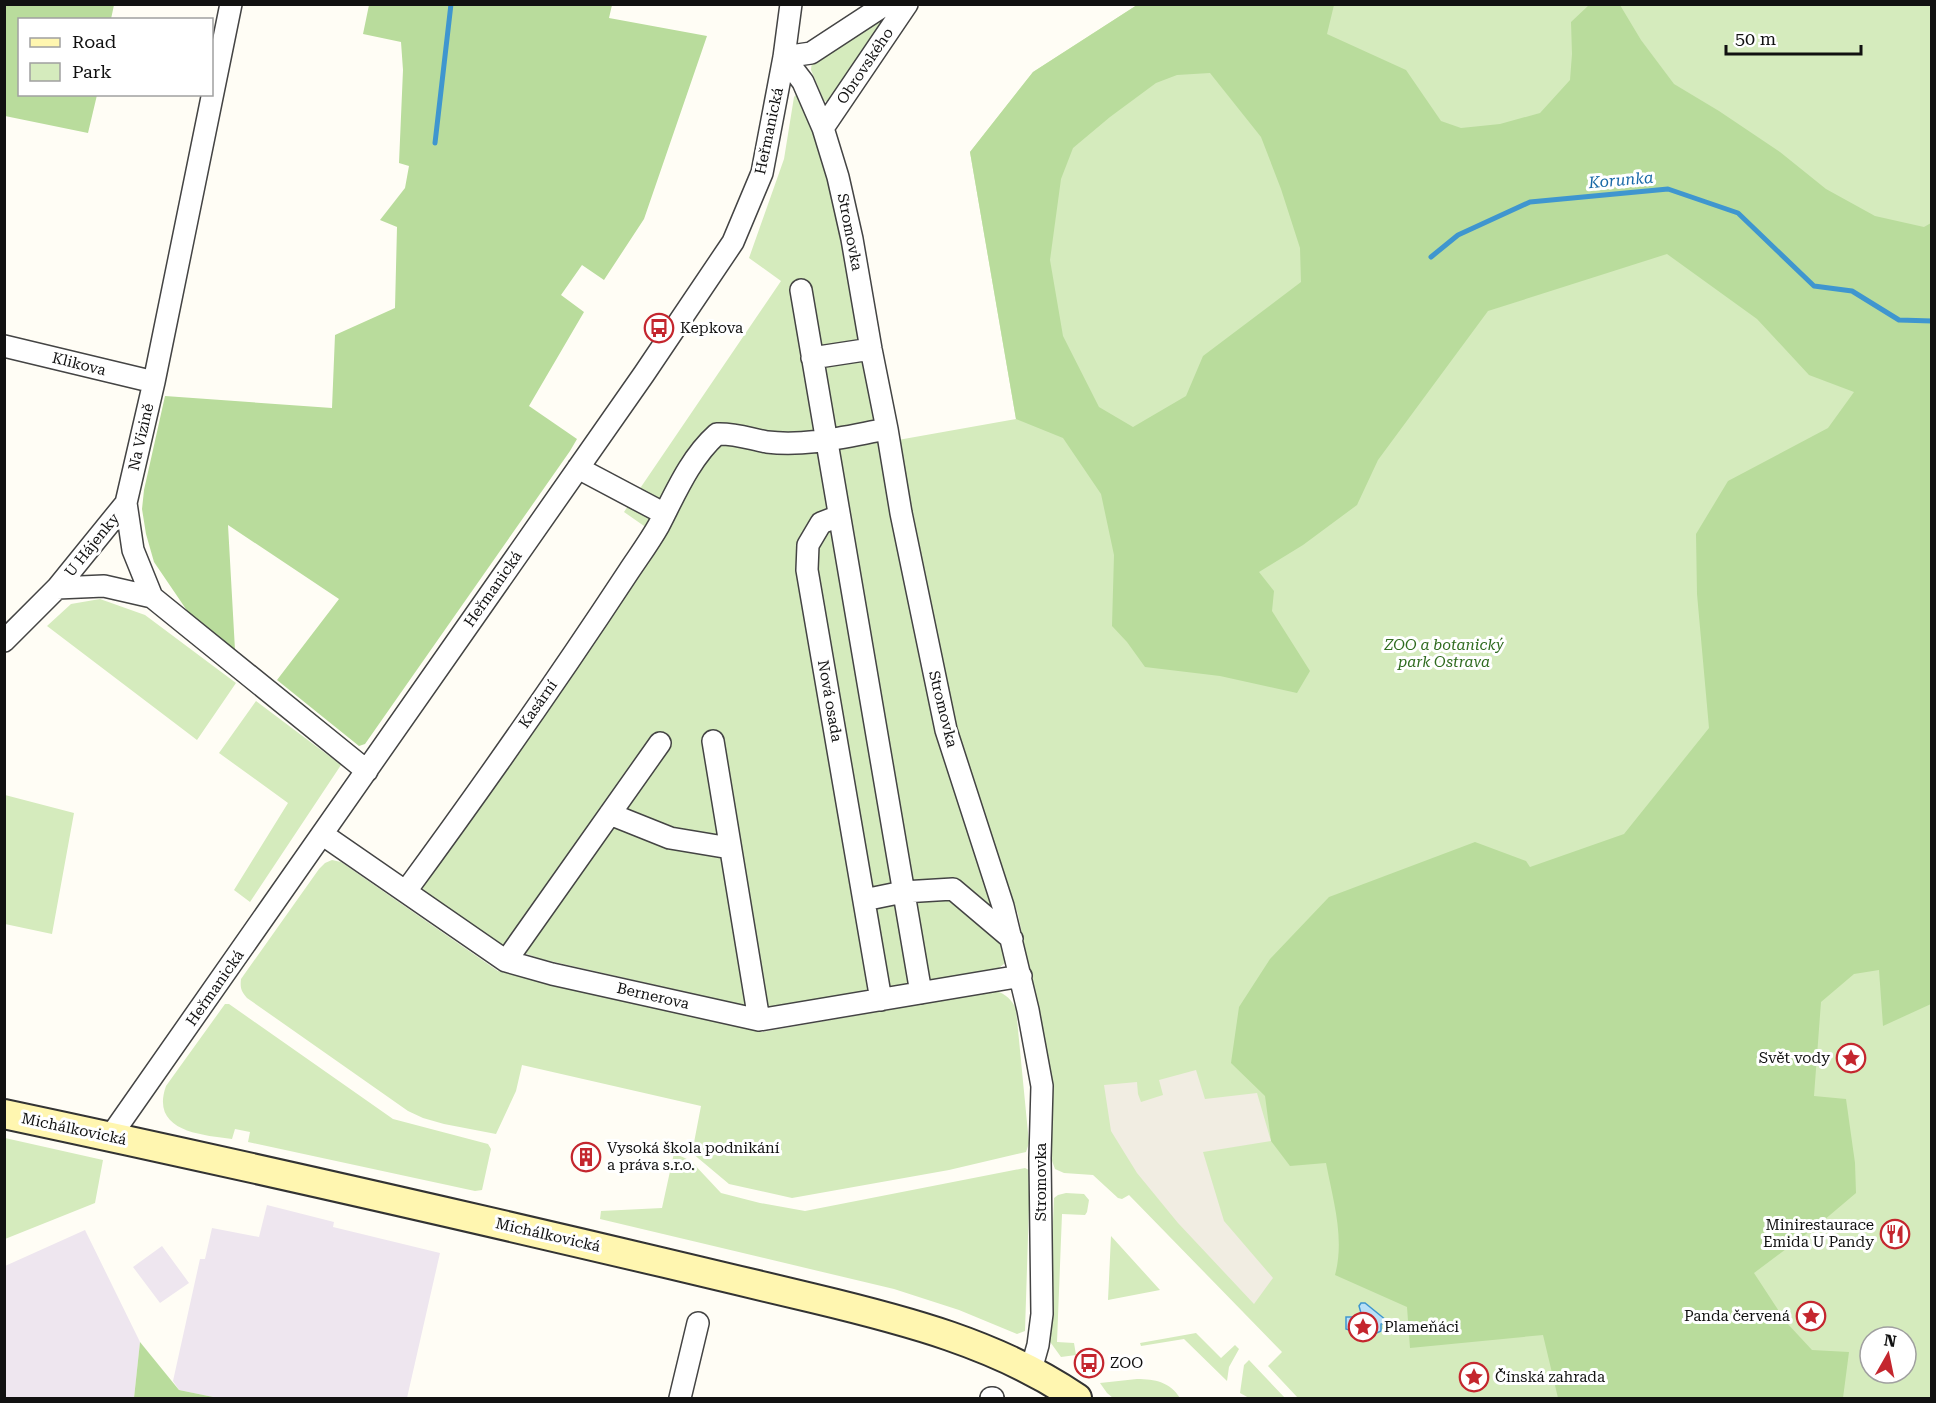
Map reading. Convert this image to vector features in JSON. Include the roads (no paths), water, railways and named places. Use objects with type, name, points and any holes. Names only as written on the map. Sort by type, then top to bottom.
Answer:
[{"type":"street","name":"Na Vizině","points":[[213,92],[231,4]]},
{"type":"street","name":"Heřmanická","points":[[110,1137],[578,468],[733,242],[762,173],[784,57],[791,4]]},
{"type":"street","name":"Obrovského","points":[[784,57],[811,53],[886,4]]},
{"type":"street","name":"Obrovského","points":[[823,128],[907,4]]},
{"type":"street","name":"Stromovka","points":[[784,57],[803,82],[823,128],[838,177],[850,229],[901,513],[946,730],[1004,906],[1021,976],[1042,1086],[1040,1179],[1042,1314],[1038,1345],[1031,1370]]},
{"type":"street","name":"Na Vizině","points":[[212,96],[154,382],[126,503],[133,550],[152,597],[367,771]]},
{"type":"street","points":[[801,290],[921,993]]},
{"type":"street","name":"Klikova","points":[[4,346],[154,382]]},
{"type":"street","points":[[812,358],[871,349]]},
{"type":"street","points":[[578,468],[663,513],[682,480],[709,441],[717,434],[733,433],[767,442],[802,442],[827,440],[887,429]]},
{"type":"street","name":"U Hájenky","points":[[4,641],[57,588],[126,503]]},
{"type":"street","name":"Kasární","points":[[406,891],[603,611],[653,535],[663,513]]},
{"type":"street","name":"Nová osada","points":[[839,516],[821,522],[808,546],[807,570],[881,1000]]},
{"type":"street","name":"U Hájenky","points":[[57,588],[104,586],[152,597]]},
{"type":"street","points":[[713,741],[759,1020]]},
{"type":"street","points":[[506,961],[660,743]]},
{"type":"street","points":[[610,814],[670,838],[730,848]]},
{"type":"street","name":"Bernerova","points":[[322,834],[506,961],[552,974],[759,1020],[1021,976]]},
{"type":"street","points":[[864,900],[903,892],[953,889],[1012,939]]},
{"type":"street","name":"Michálkovická","points":[[4,1114],[452,1213],[861,1310],[945,1334],[998,1354],[1031,1370],[1077,1398]]},
{"type":"street","points":[[680,1398],[698,1323]]},
{"type":"water","points":[[1365,1303],[1386,1320],[1386,1323],[1381,1324],[1381,1331],[1368,1337],[1346,1329],[1346,1317],[1353,1317],[1361,1313],[1359,1306]]},
{"type":"waterway","points":[[435,143],[451,4]]},
{"type":"waterway","name":"Korunka","points":[[1431,257],[1458,235],[1530,202],[1668,189],[1738,213],[1814,286],[1852,291],[1899,320],[1932,321]]},
{"type":"place","name":"Kepkova","points":[[659,328]]},
{"type":"place","name":"Svět vody","points":[[1851,1058]]},
{"type":"place","name":"Vysoká škola podnikání a práva s.r.o.","points":[[586,1157]]},
{"type":"place","name":"Minirestaurace Emida U Pandy","points":[[1895,1234]]},
{"type":"place","name":"Panda červená","points":[[1811,1316]]},
{"type":"place","name":"Plameňáci","points":[[1363,1327]]},
{"type":"place","name":"ZOO","points":[[1089,1363]]},
{"type":"place","name":"Čínská zahrada","points":[[1474,1377]]},
{"type":"park label","name":"ZOO a botanický park Ostrava","points":[[1444,654]]}]
